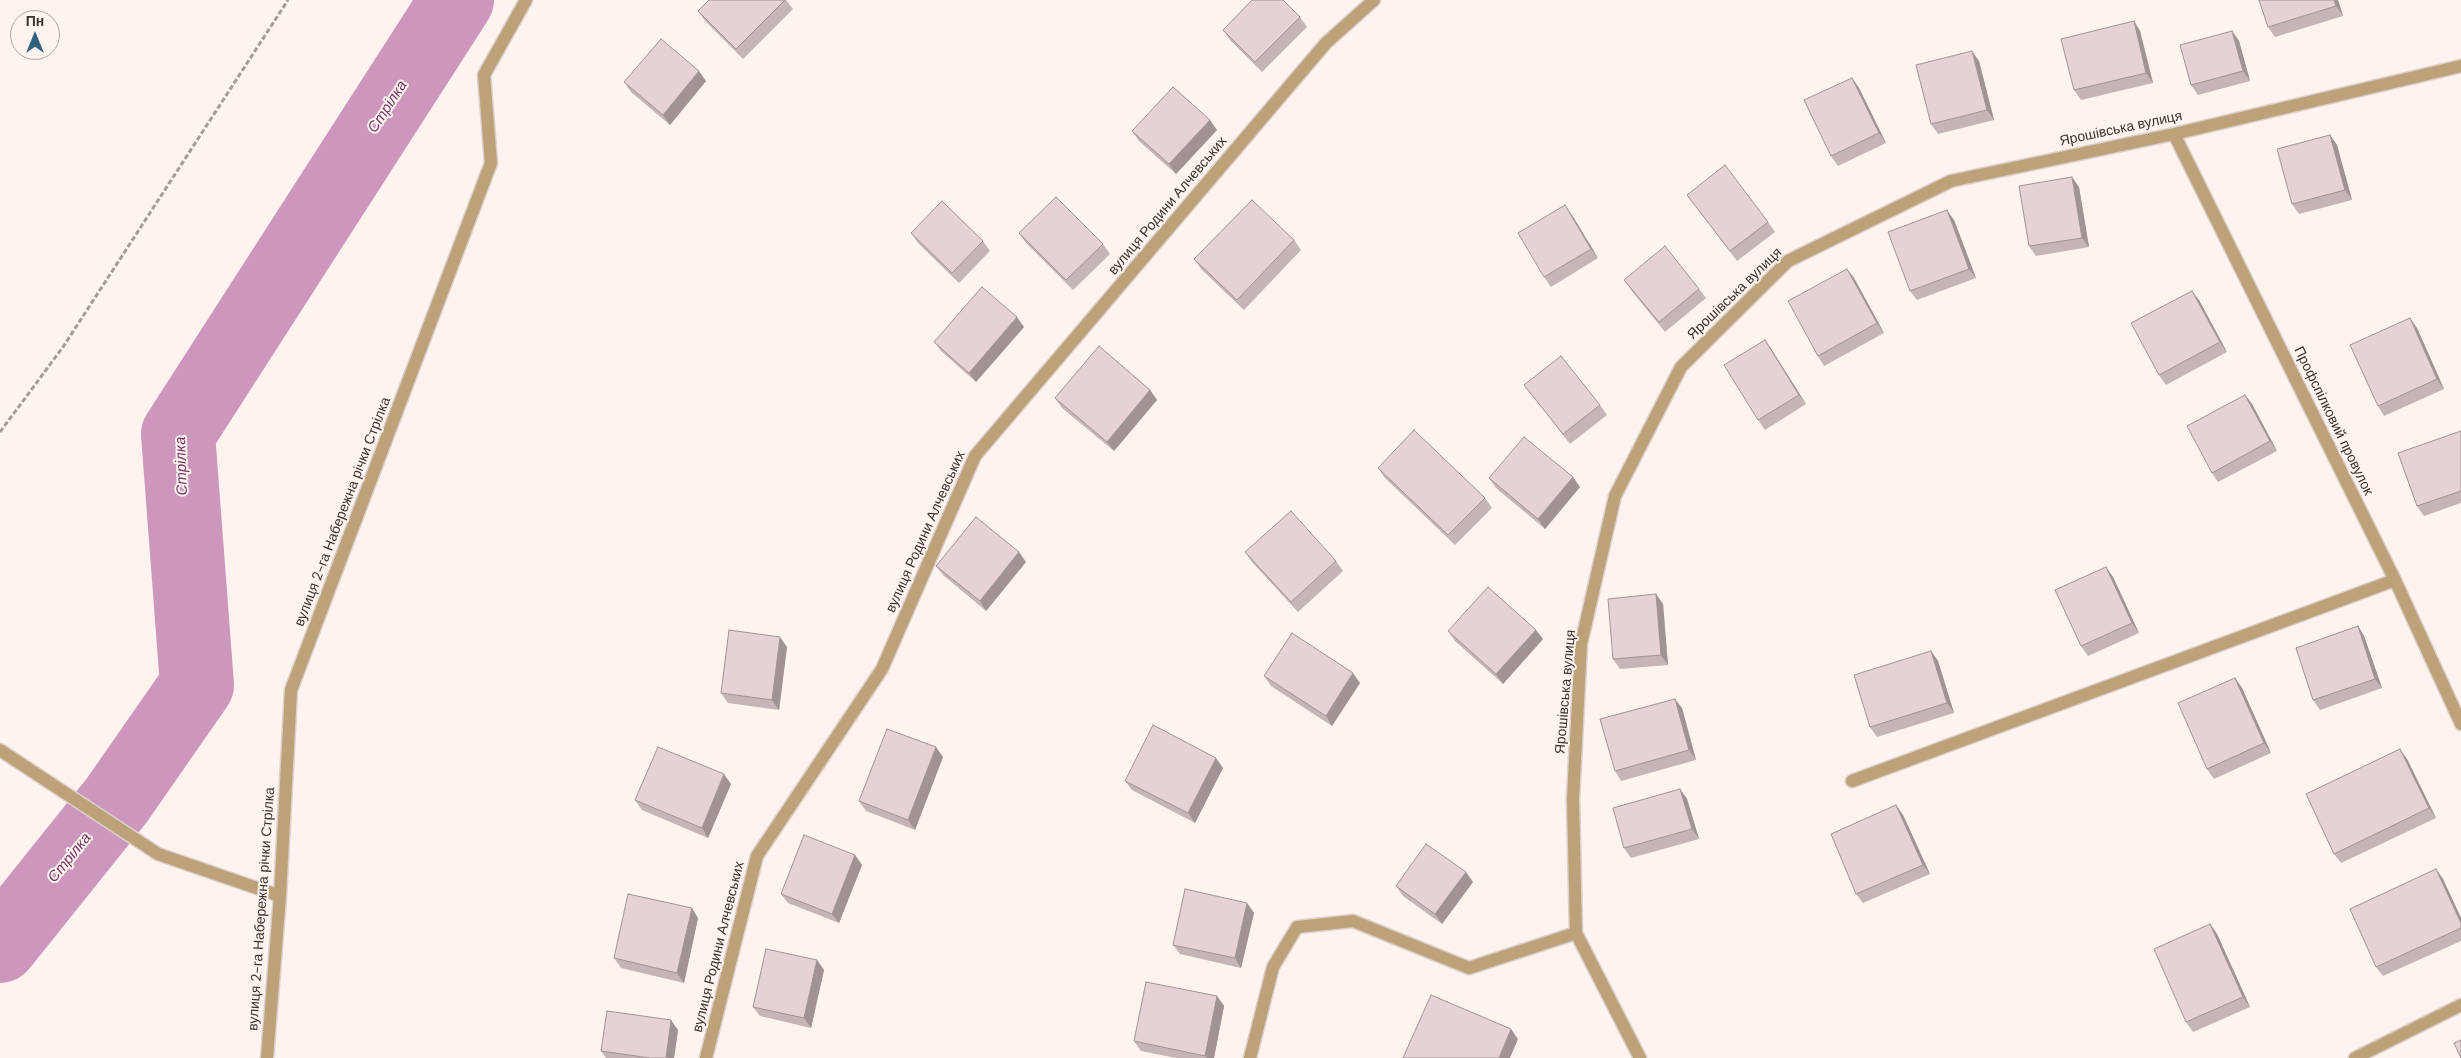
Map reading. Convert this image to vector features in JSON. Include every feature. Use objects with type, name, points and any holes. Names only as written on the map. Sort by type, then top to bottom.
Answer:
[{"type":"street","name":"вулиця 2-га Набережна річки Стрілка","points":[[267,1058],[280,896],[291,690],[492,163],[484,75],[526,0]]},
{"type":"street","name":"вулиця Родини Алчевських","points":[[706,1058],[757,856],[882,669],[975,456],[1326,43],[1374,0]]},
{"type":"street","name":"Ярошівська вулиця","points":[[1640,1058],[1576,933],[1573,799],[1581,644],[1615,496],[1681,367],[1788,261],[1951,180],[2174,134],[2461,66]]},
{"type":"street","name":"Профспілковий провулок","points":[[2174,134],[2395,580],[2461,724]]},
{"type":"street","points":[[1852,781],[2395,580]]},
{"type":"street","points":[[0,750],[158,854],[280,896]]},
{"type":"street","points":[[1250,1058],[1273,967],[1297,927],[1352,921],[1469,968],[1576,933]]},
{"type":"street","points":[[2355,1058],[2461,1005]]},
{"type":"path","points":[[0,432],[63,347],[288,0]]},
{"type":"building","points":[[709,0],[785,0],[736,49],[698,11]]},
{"type":"building","points":[[1252,0],[1283,0],[1300,17],[1255,62],[1223,30]]},
{"type":"building","points":[[2259,0],[2334,0],[2336,6],[2268,27]]},
{"type":"building","points":[[2134,21],[2146,73],[2074,90],[2061,39]]},
{"type":"building","points":[[2232,31],[2243,71],[2191,85],[2180,45]]},
{"type":"building","points":[[661,39],[699,71],[663,115],[624,82]]},
{"type":"building","points":[[1972,51],[1987,110],[1931,124],[1916,65]]},
{"type":"building","points":[[1852,78],[1879,133],[1831,156],[1804,100]]},
{"type":"building","points":[[1173,87],[1210,120],[1169,164],[1132,131]]},
{"type":"building","points":[[2330,135],[2345,190],[2292,204],[2277,149]]},
{"type":"building","points":[[1725,165],[1768,222],[1730,251],[1687,195]]},
{"type":"building","points":[[2072,177],[2082,238],[2029,246],[2019,186]]},
{"type":"building","points":[[1056,197],[1103,244],[1066,280],[1019,233]]},
{"type":"building","points":[[1252,200],[1294,240],[1237,300],[1194,259]]},
{"type":"building","points":[[942,201],[983,241],[952,273],[911,233]]},
{"type":"building","points":[[1565,205],[1591,249],[1544,277],[1518,233]]},
{"type":"building","points":[[1947,210],[1969,269],[1910,291],[1888,232]]},
{"type":"building","points":[[1665,246],[1699,289],[1659,322],[1624,280]]},
{"type":"building","points":[[1847,269],[1877,323],[1818,356],[1788,301]]},
{"type":"building","points":[[982,287],[1017,317],[969,373],[934,342]]},
{"type":"building","points":[[2192,291],[2220,342],[2159,375],[2131,323]]},
{"type":"building","points":[[2410,318],[2437,379],[2378,406],[2350,345]]},
{"type":"building","points":[[1765,340],[1799,395],[1758,420],[1724,365]]},
{"type":"building","points":[[1099,346],[1150,390],[1107,442],[1055,398]]},
{"type":"building","points":[[1561,356],[1600,405],[1563,434],[1524,385]]},
{"type":"building","points":[[2245,395],[2270,441],[2212,473],[2187,426]]},
{"type":"building","points":[[1414,430],[1485,498],[1448,535],[1378,468]]},
{"type":"building","points":[[2461,431],[2461,491],[2417,506],[2398,453]]},
{"type":"building","points":[[1524,437],[1573,477],[1538,519],[1489,478]]},
{"type":"building","points":[[1291,511],[1336,561],[1291,602],[1245,552]]},
{"type":"building","points":[[976,517],[1019,552],[980,601],[936,566]]},
{"type":"building","points":[[2106,567],[2132,623],[2081,646],[2055,590]]},
{"type":"building","points":[[1488,587],[1536,630],[1496,674],[1448,631]]},
{"type":"building","points":[[1656,594],[1661,655],[1613,659],[1608,599]]},
{"type":"building","points":[[2358,626],[2375,679],[2313,700],[2296,648]]},
{"type":"building","points":[[729,630],[780,637],[772,700],[721,693]]},
{"type":"building","points":[[1292,633],[1353,673],[1326,716],[1264,676]]},
{"type":"building","points":[[1931,651],[1947,703],[1870,727],[1854,675]]},
{"type":"building","points":[[2235,678],[2264,743],[2207,769],[2178,703]]},
{"type":"building","points":[[1675,699],[1689,750],[1615,771],[1600,719]]},
{"type":"building","points":[[1153,725],[1216,758],[1188,813],[1125,781]]},
{"type":"building","points":[[887,729],[936,747],[908,820],[859,801]]},
{"type":"building","points":[[658,747],[724,774],[702,828],[635,800]]},
{"type":"building","points":[[2400,749],[2429,808],[2334,854],[2306,794]]},
{"type":"building","points":[[1680,789],[1692,829],[1624,848],[1613,808]]},
{"type":"building","points":[[1896,805],[1923,865],[1856,894],[1831,834]]},
{"type":"building","points":[[804,835],[855,855],[832,914],[781,894]]},
{"type":"building","points":[[1426,844],[1466,872],[1435,914],[1396,886]]},
{"type":"building","points":[[2436,869],[2461,923],[2461,928],[2376,967],[2350,909]]},
{"type":"building","points":[[1185,889],[1247,903],[1235,958],[1173,945]]},
{"type":"building","points":[[628,894],[692,908],[677,973],[614,958]]},
{"type":"building","points":[[2210,924],[2243,997],[2186,1022],[2154,949]]},
{"type":"building","points":[[766,949],[817,960],[804,1018],[753,1007]]},
{"type":"building","points":[[1146,982],[1217,996],[1205,1056],[1134,1041]]},
{"type":"building","points":[[1431,995],[1511,1029],[1499,1058],[1403,1058]]},
{"type":"building","points":[[607,1011],[671,1020],[666,1058],[650,1058],[601,1051]]},
{"type":"building","points":[[2461,1040],[2461,1058],[2454,1043]]},
{"type":"waterway","name":"Стрілка","points":[[0,946],[117,800],[197,685],[178,434],[457,0]]}]
